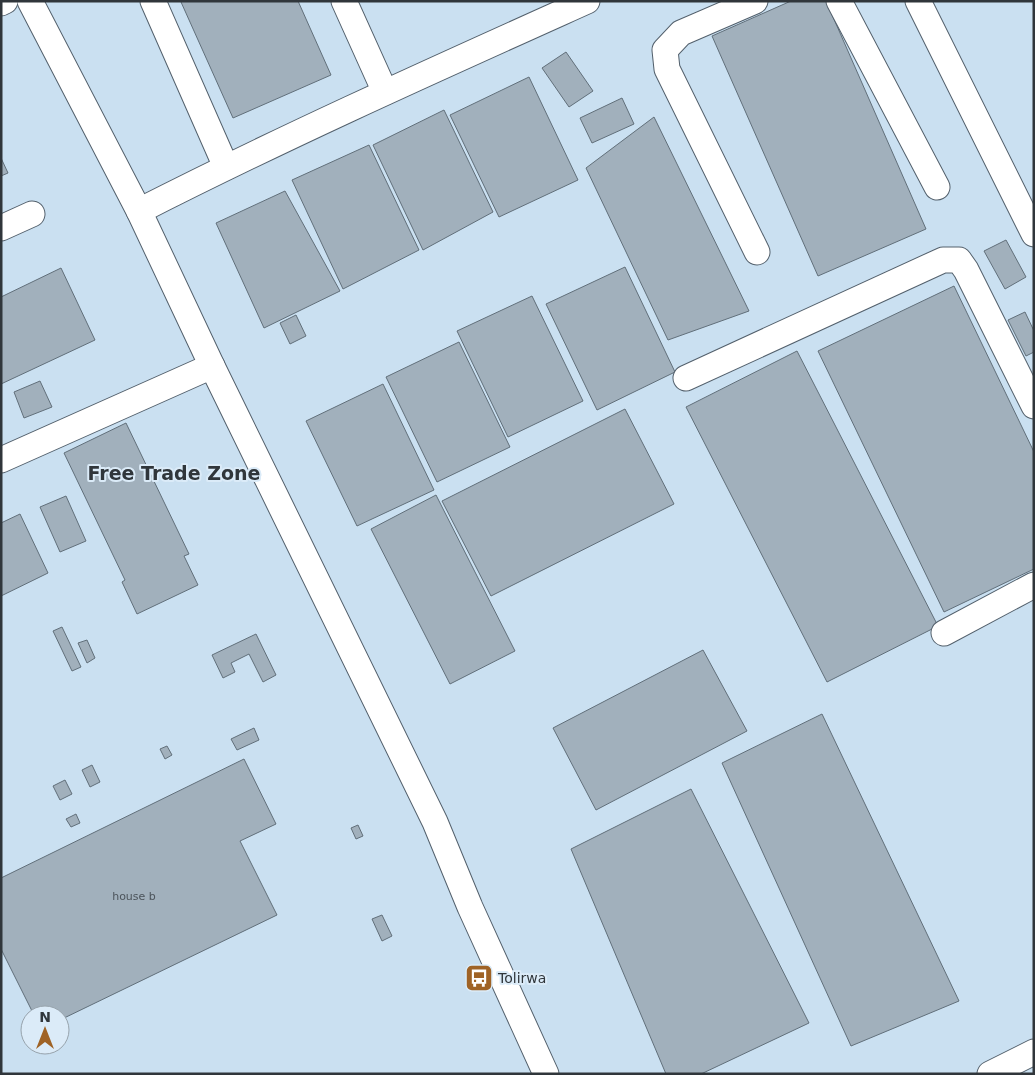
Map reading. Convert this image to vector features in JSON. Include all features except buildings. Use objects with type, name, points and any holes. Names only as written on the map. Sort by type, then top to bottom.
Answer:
[{"type":"lane","points":[[1,3],[5,1]]},
{"type":"lane","points":[[30,1],[139,210],[212,366],[435,822],[470,907],[546,1074]]},
{"type":"lane","points":[[153,1],[226,166]]},
{"type":"lane","points":[[344,1],[384,92]]},
{"type":"lane","points":[[139,210],[226,166],[384,92],[587,1]]},
{"type":"lane","points":[[755,1],[681,33],[665,50],[666,69],[757,252]]},
{"type":"lane","points":[[839,1],[936,187]]},
{"type":"lane","points":[[918,1],[1034,234]]},
{"type":"lane","points":[[1,228],[32,214]]},
{"type":"lane","points":[[686,378],[943,260],[959,260],[966,270],[1034,406]]},
{"type":"lane","points":[[1,460],[212,366]]},
{"type":"lane","points":[[944,633],[1034,585]]},
{"type":"lane","points":[[990,1074],[1034,1052]]},
{"type":"shaded area","points":[[1,1],[1034,1],[1034,1074],[1,1074]]},
{"type":"place","name":"Tolirwa","points":[[479,978]]},
{"type":"district","name":"Free Trade Zone","points":[[174,473]]}]
